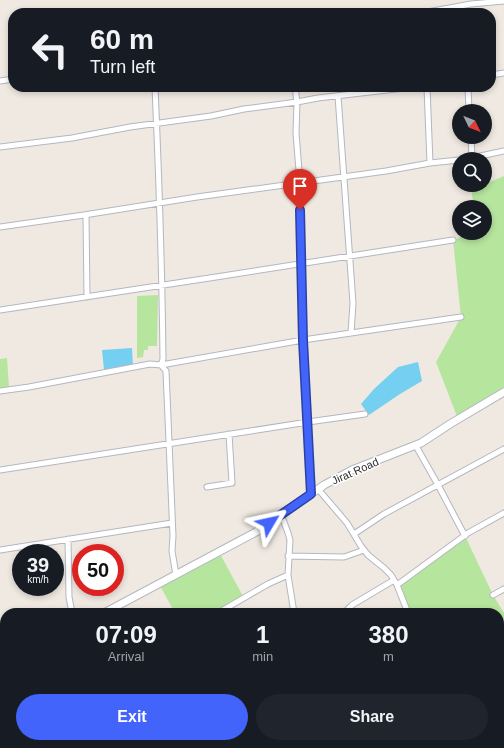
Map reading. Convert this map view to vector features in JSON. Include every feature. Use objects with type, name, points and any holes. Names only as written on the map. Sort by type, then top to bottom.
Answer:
[{"type":"main road","name":"Jirat Road","points":[[113,608],[256,532],[318,489],[352,470],[422,443],[450,424],[504,392]]},
{"type":"street","points":[[449,8],[471,4],[504,1]]},
{"type":"street","points":[[155,92],[162,250],[161,365],[166,371],[172,551],[176,575]]},
{"type":"street","points":[[296,92],[297,102],[296,133],[300,183],[303,340],[311,494]]},
{"type":"street","points":[[0,147],[72,138],[156,123],[211,116],[244,109],[318,98],[371,92]]},
{"type":"street","points":[[427,92],[430,163]]},
{"type":"street","points":[[468,92],[469,104]]},
{"type":"street","points":[[338,96],[353,303],[351,333]]},
{"type":"street","points":[[492,154],[504,151]]},
{"type":"street","points":[[0,227],[159,203],[386,172],[430,163],[452,161]]},
{"type":"street","points":[[86,215],[87,297]]},
{"type":"street","points":[[0,310],[453,240]]},
{"type":"street","points":[[0,391],[29,387],[150,364],[161,365],[303,340],[461,317]]},
{"type":"street","points":[[0,470],[366,414]]},
{"type":"street","points":[[207,487],[232,483],[228,434]]},
{"type":"street","points":[[416,446],[465,536]]},
{"type":"street","points":[[354,534],[384,514],[504,448]]},
{"type":"street","points":[[318,489],[341,516],[364,550],[384,568],[394,580],[406,608]]},
{"type":"street","points":[[397,585],[465,536],[504,513]]},
{"type":"street","points":[[281,514],[290,540],[288,575],[293,608]]},
{"type":"street","points":[[0,550],[172,523]]},
{"type":"street","points":[[68,539],[69,596],[71,608]]},
{"type":"street","points":[[288,556],[344,557],[364,550]]},
{"type":"street","points":[[227,608],[268,584],[288,575]]},
{"type":"street","points":[[349,608],[394,580]]},
{"type":"street","points":[[493,595],[504,589]]},
{"type":"green space","points":[[504,176],[504,392],[458,419],[436,362],[461,317],[453,240],[492,240],[492,200],[473,200],[472,192],[492,192],[492,181]]},
{"type":"green space","points":[[158,295],[157,346],[148,346],[148,350],[144,350],[143,357],[137,358],[137,296]]},
{"type":"green space","points":[[7,358],[9,387],[0,388],[0,359]]},
{"type":"green space","points":[[465,536],[493,595],[501,608],[406,608],[397,585]]},
{"type":"green space","points":[[219,552],[244,598],[227,608],[172,608],[159,584]]},
{"type":"water","points":[[132,348],[133,367],[104,370],[102,350]]},
{"type":"water","points":[[418,362],[422,381],[369,415],[361,404],[374,389],[398,367]]},
{"type":"route","points":[[269,523],[311,494],[303,340],[300,210]]}]
